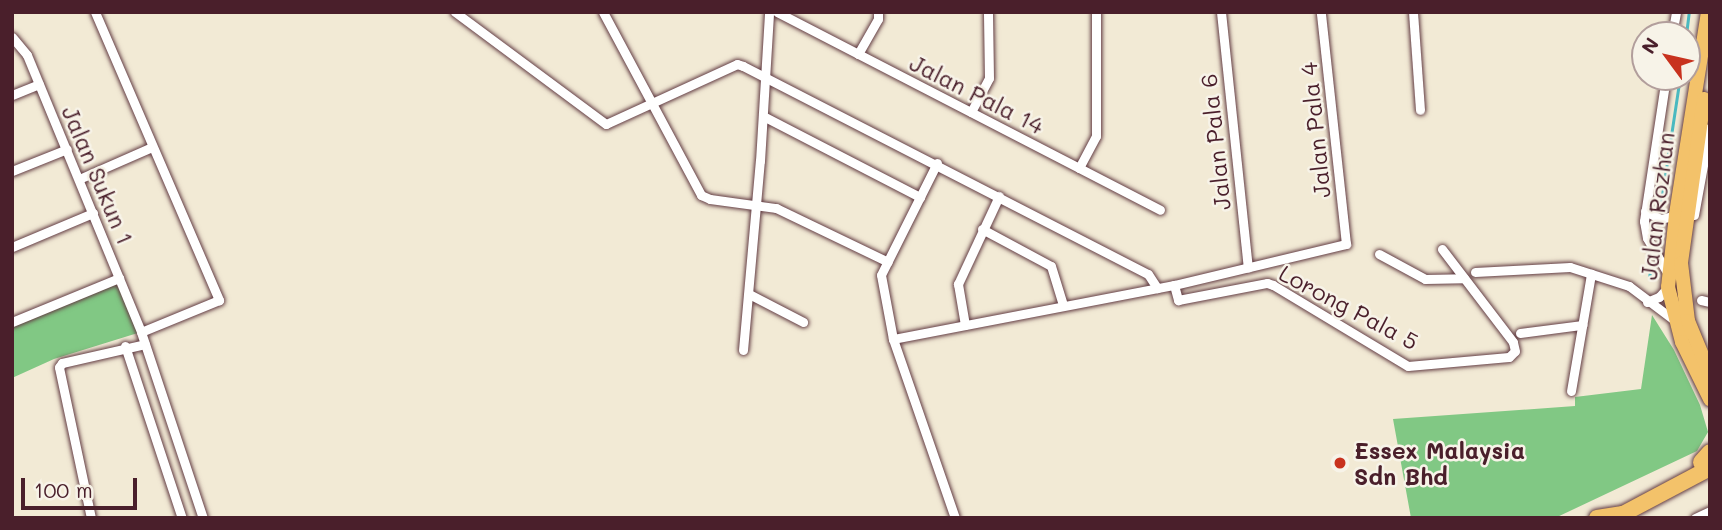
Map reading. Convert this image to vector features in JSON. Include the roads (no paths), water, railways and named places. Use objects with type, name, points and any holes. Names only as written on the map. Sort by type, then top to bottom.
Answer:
[{"type":"highway","points":[[1601,516],[1619,503],[1708,459]]},
{"type":"main road","name":"Jalan Rozhan","points":[[1708,12],[1699,130],[1676,215],[1673,283],[1674,320],[1710,399]]},
{"type":"main road","name":"Jalan Rozhan","points":[[1710,65],[1681,263],[1673,283],[1710,374]]},
{"type":"street","points":[[95,12],[219,300],[141,332]]},
{"type":"street","points":[[455,12],[606,124],[737,64],[937,163],[1148,274],[1157,288]]},
{"type":"street","points":[[603,12],[701,195],[710,199],[775,208],[888,262]]},
{"type":"street","points":[[743,350],[764,116],[769,12]]},
{"type":"street","name":"Jalan Pala 14","points":[[777,12],[1160,210]]},
{"type":"street","points":[[858,54],[878,19],[878,12]]},
{"type":"street","points":[[971,112],[989,78],[988,12]]},
{"type":"street","points":[[1079,168],[1096,136],[1096,12]]},
{"type":"street","name":"Jalan Pala 6","points":[[1220,12],[1248,268]]},
{"type":"street","name":"Jalan Pala 4","points":[[1248,268],[1346,244],[1321,12]]},
{"type":"street","points":[[1413,12],[1420,110]]},
{"type":"street","name":"Jalan Sukun 1","points":[[12,37],[27,55],[141,332],[203,518]]},
{"type":"street","points":[[12,95],[38,84]]},
{"type":"street","points":[[1664,91],[1645,211],[1647,238],[1673,283]]},
{"type":"street","points":[[764,116],[920,197]]},
{"type":"street","points":[[1647,302],[1659,297],[1673,283],[1706,169],[1699,130]]},
{"type":"street","points":[[79,179],[152,147]]},
{"type":"street","points":[[12,171],[67,149]]},
{"type":"street","points":[[937,163],[881,275],[893,340],[955,518]]},
{"type":"street","points":[[965,325],[958,284],[999,196]]},
{"type":"street","points":[[1645,211],[1661,219],[1676,215]]},
{"type":"street","points":[[12,247],[93,213]]},
{"type":"street","points":[[982,229],[1051,266],[1063,305]]},
{"type":"street","name":"Lorong Pala 5","points":[[1174,285],[1178,300],[1267,283],[1273,285],[1408,366],[1509,357],[1516,351],[1513,342],[1442,249]]},
{"type":"street","points":[[1379,254],[1425,279],[1464,278]]},
{"type":"street","points":[[1475,272],[1570,267],[1629,286],[1674,320]]},
{"type":"street","points":[[893,340],[1248,268]]},
{"type":"street","points":[[1571,391],[1591,274]]},
{"type":"street","points":[[12,322],[119,278]]},
{"type":"street","points":[[748,294],[803,322]]},
{"type":"street","points":[[1520,332],[1582,326]]},
{"type":"street","points":[[91,518],[59,367],[62,363],[125,346],[145,344]]},
{"type":"street","points":[[125,346],[182,518]]},
{"type":"street","points":[[1695,518],[1710,511]]},
{"type":"waterway","points":[[1688,21],[1689,12]]},
{"type":"waterway","points":[[1661,202],[1678,91]]},
{"type":"waterway","points":[[1649,278],[1651,266]]},
{"type":"place","name":"Essex Malaysia Sdn Bhd","points":[[1340,463]]}]
